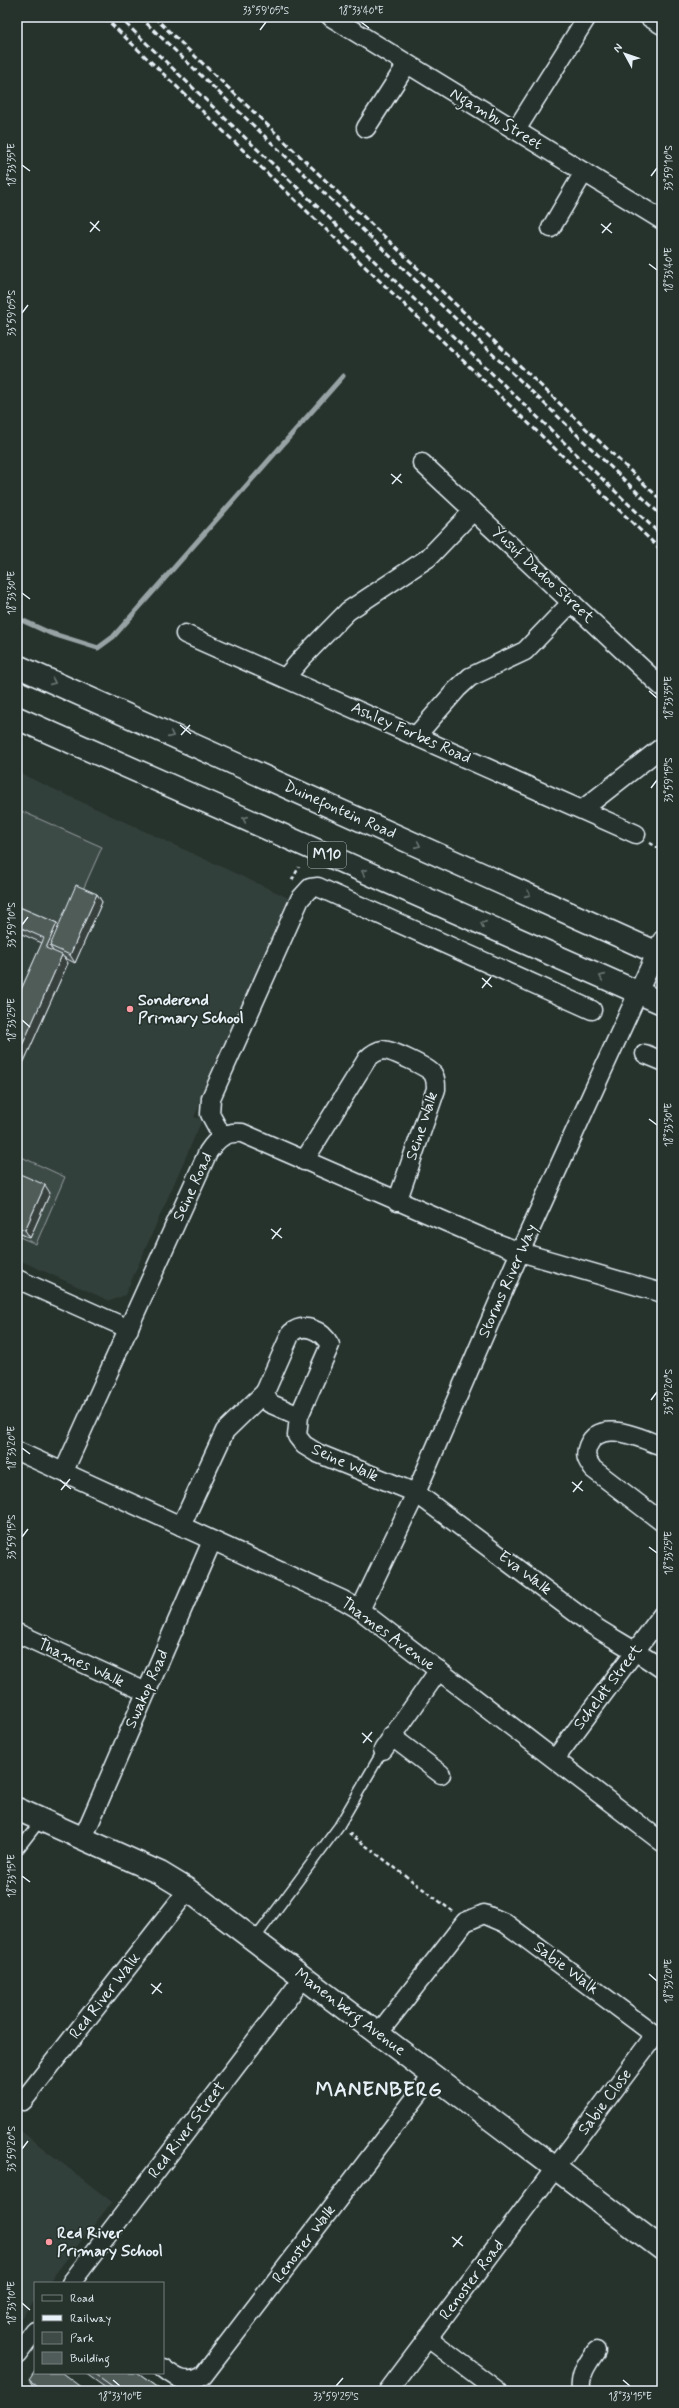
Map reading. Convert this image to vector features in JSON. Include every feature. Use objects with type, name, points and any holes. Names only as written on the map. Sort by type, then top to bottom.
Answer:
[{"type":"main road","name":"Duinefontein Road","points":[[17,666],[660,949]]},
{"type":"main road","name":"M10","points":[[17,718],[662,1003]]},
{"type":"main road","name":"Manenberg Avenue","points":[[17,1809],[160,1873],[188,1890],[662,2249]]},
{"type":"street","name":"Ngambu Street","points":[[331,17],[356,24],[407,64],[662,220]]},
{"type":"street","points":[[516,130],[587,17]]},
{"type":"street","points":[[649,17],[662,25]]},
{"type":"street","points":[[366,128],[407,64]]},
{"type":"street","points":[[551,228],[584,172]]},
{"type":"street","name":"Yusuf Dadoo Street","points":[[422,463],[662,687]]},
{"type":"street","points":[[285,678],[303,657],[348,611],[428,558],[473,511]]},
{"type":"street","points":[[416,736],[457,689],[470,677],[529,648],[572,602]]},
{"type":"street","name":"Ashley Forbes Road","points":[[185,634],[583,809],[640,836]]},
{"type":"street","points":[[583,809],[662,747]]},
{"type":"street","points":[[222,1136],[210,1114],[211,1098],[300,899],[310,888],[318,887],[592,1010]]},
{"type":"street","name":"Storms River Way","points":[[360,1610],[416,1493],[520,1252],[638,993],[660,949]]},
{"type":"street","name":"Seine Walk","points":[[304,1160],[367,1059],[373,1053],[388,1050],[424,1068],[432,1073],[436,1080],[436,1089],[397,1202]]},
{"type":"street","points":[[645,1054],[662,1061]]},
{"type":"street","name":"Seine Road","points":[[64,1471],[208,1152],[222,1136],[232,1132],[242,1133],[397,1202],[520,1252],[662,1293]]},
{"type":"street","points":[[17,1279],[129,1329]]},
{"type":"street","name":"Seine Walk","points":[[265,1392],[291,1333],[297,1328],[304,1326],[325,1336],[330,1345],[300,1416],[297,1436],[304,1445],[345,1465],[416,1493]]},
{"type":"street","points":[[181,1526],[224,1431],[265,1392],[269,1403],[300,1416]]},
{"type":"street","points":[[662,1446],[611,1431],[602,1432],[596,1436],[586,1452],[586,1460],[593,1469],[662,1521]]},
{"type":"street","name":"Thames Avenue","points":[[17,1450],[212,1541],[323,1590],[360,1610],[662,1842]]},
{"type":"street","name":"Eva Walk","points":[[416,1493],[592,1625],[620,1643],[636,1650],[662,1670]]},
{"type":"street","name":"Swakop Road","points":[[83,1838],[212,1541]]},
{"type":"street","name":"Scheldt Street","points":[[555,1759],[662,1615]]},
{"type":"street","name":"Thames Walk","points":[[17,1634],[146,1692]]},
{"type":"street","points":[[438,1670],[387,1743],[441,1774]]},
{"type":"street","name":"Red River Walk","points":[[23,2101],[188,1890]]},
{"type":"street","name":"Sabie Walk","points":[[378,2034],[466,1922],[484,1914],[505,1923],[658,2034]]},
{"type":"street","name":"Red River Street","points":[[72,2282],[304,1977]]},
{"type":"street","name":"Sabie Close","points":[[555,2169],[658,2034]]},
{"type":"street","name":"Renoster Walk","points":[[164,2369],[178,2379],[187,2381],[203,2376],[433,2075]]},
{"type":"street","name":"Renoster Road","points":[[388,2391],[555,2169]]},
{"type":"street","points":[[17,2355],[34,2332]]},
{"type":"street","points":[[428,2338],[498,2391]]},
{"type":"street","points":[[581,2391],[581,2378],[585,2367],[596,2351]]},
{"type":"lane","points":[[254,1940],[339,1826],[387,1743]]},
{"type":"lane","points":[[17,1851],[41,1820]]},
{"type":"path","points":[[640,836],[662,850]]},
{"type":"path","points":[[339,1826],[466,1922]]},
{"type":"shaded area","name":"Sonderend Primary School","points":[[17,772],[293,900],[194,1117],[202,1120],[125,1295],[110,1301],[17,1259]]},
{"type":"shaded area","name":"Red River Primary School","points":[[17,2128],[112,2202],[49,2282],[34,2282],[34,2301],[17,2323]]},
{"type":"green space","points":[[19,810],[102,847],[65,930],[17,909]]},
{"type":"green space","points":[[17,1155],[65,1177],[36,1244],[17,1236],[17,1232],[30,1238],[17,1201]]},
{"type":"building","points":[[76,885],[97,894],[70,955],[50,946]]},
{"type":"building","points":[[17,906],[57,923],[46,948],[62,955],[17,1057],[17,999],[44,938],[17,926]]},
{"type":"building","points":[[20,1174],[45,1185],[25,1230],[17,1227],[17,1181]]},
{"type":"building","points":[[34,2372],[34,2374],[63,2374],[86,2391],[44,2391],[29,2380]]},
{"type":"building","points":[[95,2374],[138,2374],[162,2391],[119,2391]]},
{"type":"waterway","points":[[17,618],[50,633],[98,648],[113,637],[343,376]]},
{"type":"railway","points":[[104,17],[662,551]]},
{"type":"railway","points":[[119,17],[662,536]]},
{"type":"railway","points":[[140,17],[662,516]]},
{"type":"railway","points":[[154,17],[662,501]]},
{"type":"place","name":"Sonderend Primary School","points":[[130,1009]]},
{"type":"place","name":"Red River Primary School","points":[[49,2242]]},
{"type":"district","name":"MANENBERG","points":[[379,2090]]}]
